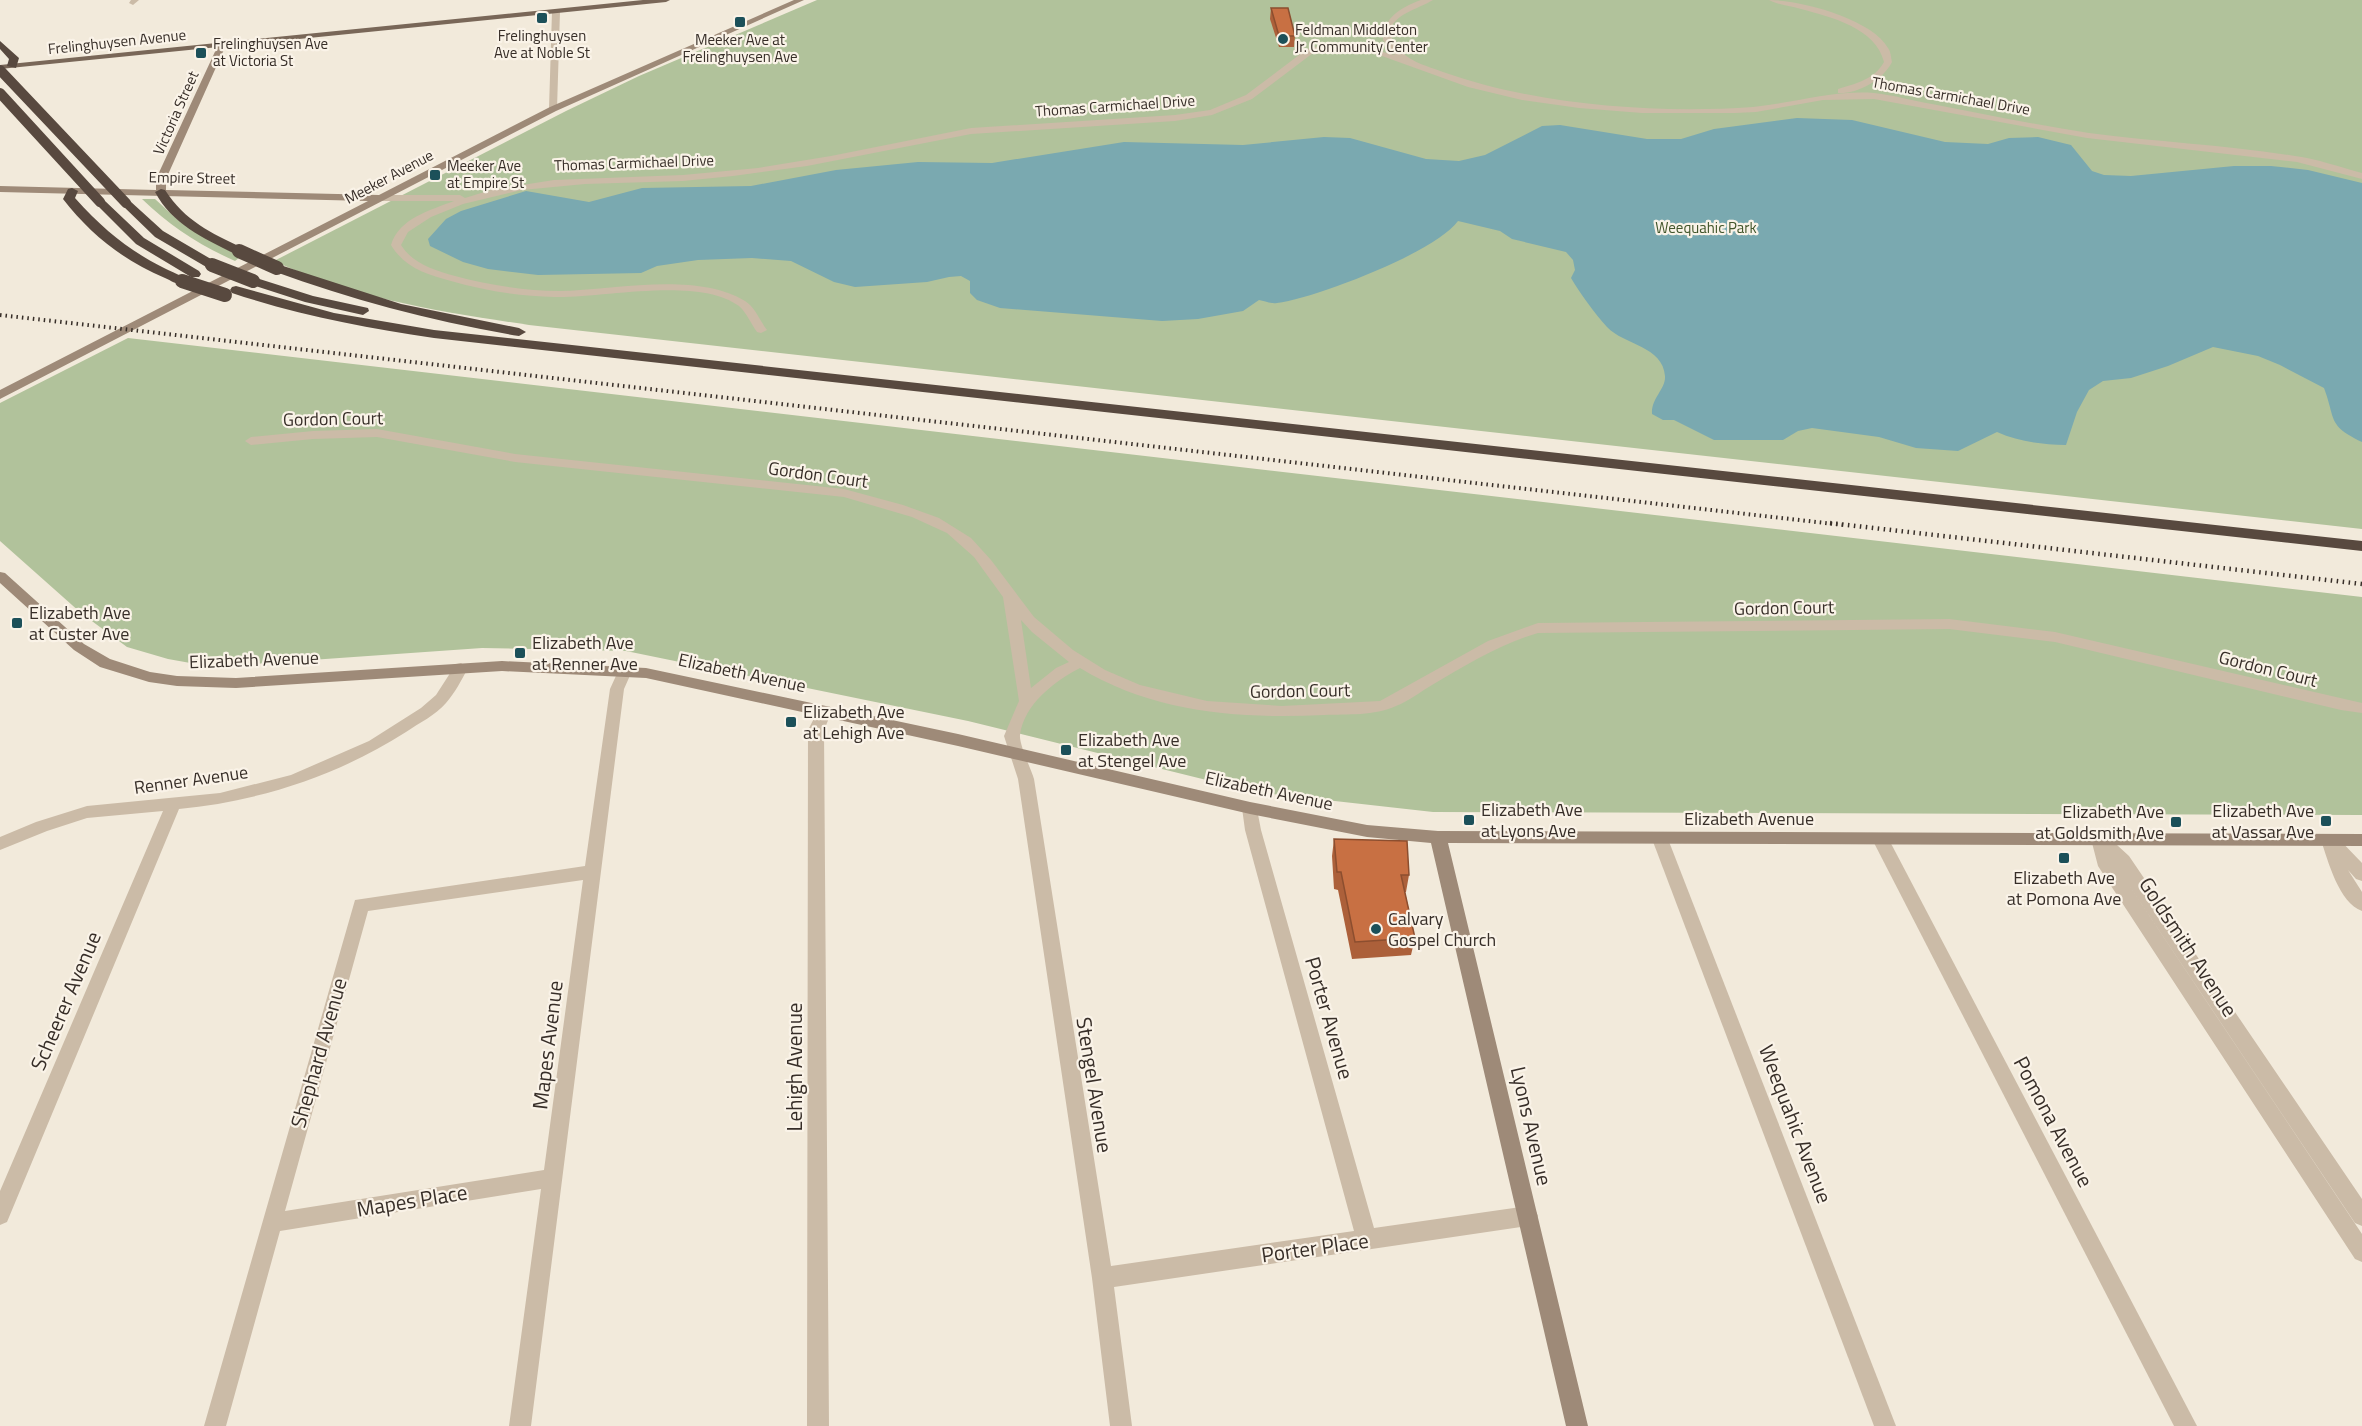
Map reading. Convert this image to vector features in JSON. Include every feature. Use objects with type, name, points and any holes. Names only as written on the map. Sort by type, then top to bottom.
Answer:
[{"type":"highway","points":[[0,44],[14,58],[12,66]]},
{"type":"highway","points":[[0,69],[126,203],[159,234],[212,265],[253,281],[310,299],[378,314],[550,336],[2362,535]]},
{"type":"highway","points":[[0,93],[100,202],[140,241],[230,293]]},
{"type":"highway","points":[[72,191],[69,199],[114,247],[147,266],[182,280],[336,318],[434,334],[2362,546]]},
{"type":"highway","points":[[161,192],[168,205],[177,214],[239,251],[331,288],[399,307],[484,326],[550,336]]},
{"type":"main road","name":"Frelinghuysen Avenue","points":[[0,69],[666,0]]},
{"type":"main road","name":"Meeker Avenue","points":[[0,395],[554,110],[800,0]]},
{"type":"main road","name":"Victoria Street","points":[[161,192],[161,179],[222,45]]},
{"type":"main road","name":"Empire Street","points":[[0,189],[382,198]]},
{"type":"main road","name":"Elizabeth Avenue","points":[[0,576],[79,647],[105,663],[149,677],[185,682],[236,683],[511,666],[646,673],[1017,753],[1250,808],[1367,831],[1438,837],[2362,840]]},
{"type":"main road","name":"Lyons Avenue","points":[[1438,837],[1577,1426]]},
{"type":"street","points":[[1404,60],[1389,44],[1386,36],[1387,28],[1402,12],[1429,0]]},
{"type":"street","points":[[1773,0],[1821,12],[1848,22],[1879,42],[1888,56],[1888,62],[1881,73],[1865,83],[1815,98]]},
{"type":"street","points":[[554,110],[556,11]]},
{"type":"street","name":"Thomas Carmichael Drive","points":[[761,330],[742,303],[714,292],[682,288],[556,294],[524,291],[458,280],[414,265],[405,258],[396,244],[402,232],[425,217],[468,198],[502,189],[552,181],[685,178],[783,167],[825,161],[942,135],[971,131],[1188,117],[1242,102],[1310,51],[1337,45],[1362,47],[1404,60],[1452,80],[1499,92],[1611,108],[1756,109],[1815,98],[1853,96],[1886,98],[2087,135],[2297,159],[2362,176]]},
{"type":"street","points":[[1865,83],[1886,98]]},
{"type":"street","points":[[382,198],[468,198]]},
{"type":"street","points":[[382,198],[456,203]]},
{"type":"street","name":"Gordon Court","points":[[251,441],[313,435],[377,433],[515,458],[844,493],[921,516],[949,530],[977,551],[1035,628],[1079,663],[1129,687],[1176,702],[1269,713],[1380,706],[1499,640],[1538,628],[1949,624],[2055,637],[2341,705],[2362,708]]},
{"type":"street","points":[[1010,597],[1026,702]]},
{"type":"street","points":[[1026,702],[1043,685],[1079,663]]},
{"type":"street","name":"Renner Avenue","points":[[0,844],[42,826],[87,812],[173,805],[244,794],[294,780],[347,759],[402,729],[441,699],[461,668]]},
{"type":"street","name":"Mapes Avenue","points":[[520,1426],[617,689],[625,671]]},
{"type":"street","name":"Stengel Avenue","points":[[1026,702],[1012,736],[1026,779],[1102,1278],[1121,1426]]},
{"type":"street","name":"Lehigh Avenue","points":[[819,1426],[816,730],[825,711]]},
{"type":"street","name":"Scheerer Avenue","points":[[0,1215],[173,805]]},
{"type":"street","name":"Porter Avenue","points":[[1250,808],[1253,830],[1367,1240]]},
{"type":"street","name":"Weequahic Avenue","points":[[1660,838],[1885,1426]]},
{"type":"street","name":"Pomona Avenue","points":[[1880,839],[2186,1426]]},
{"type":"street","name":"Goldsmith Avenue","points":[[2099,839],[2123,861],[2238,1032],[2358,1226],[2362,1252]]},
{"type":"street","name":"Goldsmith Avenue","points":[[2099,839],[2104,861],[2217,1032],[2358,1226]]},
{"type":"street","points":[[2329,840],[2362,874]]},
{"type":"street","points":[[2329,840],[2343,880],[2362,904]]},
{"type":"street","name":"Shephard Avenue","points":[[215,1426],[361,905],[593,872]]},
{"type":"street","points":[[2217,1032],[2238,1032]]},
{"type":"street","name":"Mapes Place","points":[[271,1223],[553,1178]]},
{"type":"street","name":"Porter Place","points":[[1102,1278],[1528,1215]]},
{"type":"green space","name":"Weequahic Park","points":[[817,0],[2362,0],[2362,529],[529,325],[431,309],[367,295],[274,261],[566,111],[639,76]]},
{"type":"green space","points":[[142,199],[155,199],[180,222],[240,257],[235,261],[197,241],[163,218]]},
{"type":"green space","points":[[128,338],[2362,597],[2362,815],[1433,812],[1255,792],[968,721],[626,651],[482,648],[253,664],[196,664],[168,659],[127,647],[81,613],[0,541],[0,403]]},
{"type":"water","points":[[1797,118],[1852,120],[1945,142],[1988,144],[2009,138],[2038,137],[2071,145],[2092,171],[2104,175],[2131,176],[2234,166],[2271,166],[2308,170],[2362,183],[2362,442],[2343,431],[2334,421],[2324,388],[2258,356],[2213,347],[2168,366],[2131,378],[2103,381],[2089,390],[2077,412],[2066,445],[2030,442],[1997,432],[1958,451],[1916,448],[1879,437],[1812,428],[1798,431],[1783,440],[1714,440],[1674,420],[1663,420],[1652,414],[1652,408],[1665,381],[1663,366],[1650,352],[1614,333],[1602,322],[1571,278],[1575,270],[1573,260],[1566,252],[1512,239],[1500,231],[1458,221],[1446,233],[1426,246],[1346,283],[1277,303],[1259,300],[1243,311],[1198,319],[1162,321],[1000,308],[977,300],[970,293],[970,281],[961,276],[927,282],[855,287],[834,282],[791,261],[752,258],[698,260],[657,266],[641,273],[538,275],[488,269],[463,262],[430,246],[428,239],[446,219],[461,211],[526,191],[589,202],[642,188],[751,186],[836,170],[918,162],[992,163],[1124,142],[1243,145],[1324,137],[1350,138],[1426,159],[1459,161],[1485,155],[1542,126],[1560,125],[1647,139],[1681,139],[1714,129]]},
{"type":"building","points":[[1271,8],[1288,8],[1295,36],[1279,36]]},
{"type":"building","name":"Calvary Gospel Church","points":[[1334,839],[1407,841],[1409,875],[1401,875],[1415,938],[1355,942],[1341,872],[1337,872]]},
{"type":"railway","points":[[0,315],[1843,525]]},
{"type":"railway","points":[[1830,523],[2362,584]]},
{"type":"place","name":"Frelinghuysen Ave at Noble St","points":[[542,18]]},
{"type":"place","name":"Meeker Ave at Frelinghuysen Ave","points":[[740,22]]},
{"type":"place","name":"Feldman Middleton Jr. Community Center","points":[[1283,39]]},
{"type":"place","name":"Frelinghuysen Ave at Victoria St","points":[[201,53]]},
{"type":"place","name":"Meeker Ave at Empire St","points":[[435,175]]},
{"type":"place","name":"Elizabeth Ave at Custer Ave","points":[[17,623]]},
{"type":"place","name":"Elizabeth Ave at Renner Ave","points":[[520,653]]},
{"type":"place","name":"Elizabeth Ave at Lehigh Ave","points":[[791,722]]},
{"type":"place","name":"Elizabeth Ave at Stengel Ave","points":[[1066,750]]},
{"type":"place","name":"Elizabeth Ave at Lyons Ave","points":[[1469,820]]},
{"type":"place","name":"Elizabeth Ave at Vassar Ave","points":[[2326,821]]},
{"type":"place","name":"Elizabeth Ave at Goldsmith Ave","points":[[2176,822]]},
{"type":"place","name":"Elizabeth Ave at Pomona Ave","points":[[2064,858]]},
{"type":"place","name":"Calvary Gospel Church","points":[[1376,929]]}]
